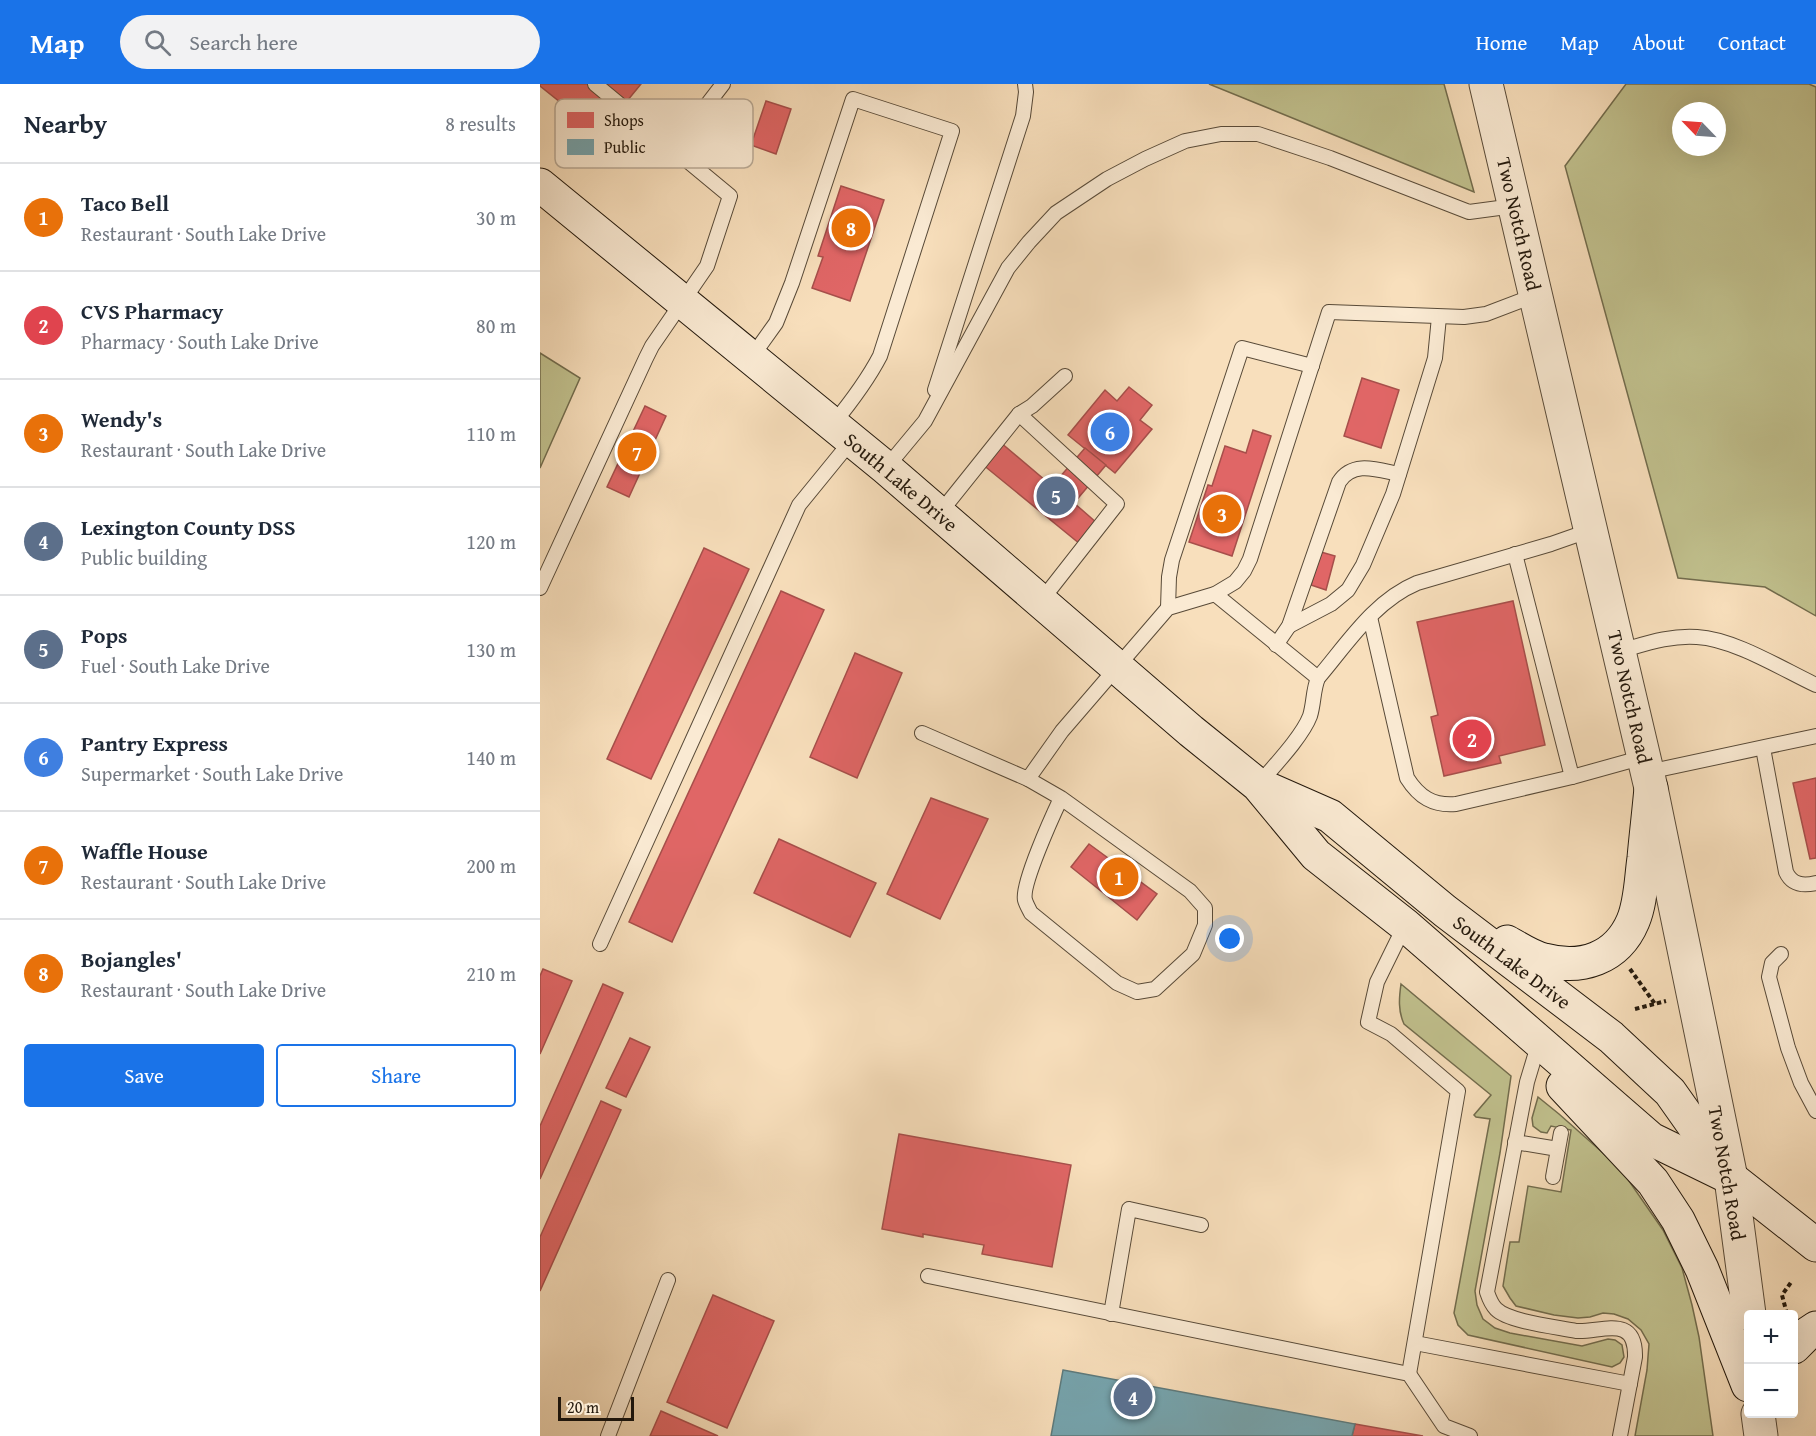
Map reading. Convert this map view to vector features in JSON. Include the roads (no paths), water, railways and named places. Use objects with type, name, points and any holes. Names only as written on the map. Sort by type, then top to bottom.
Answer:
[{"type":"main road","name":"Two Notch Road","points":[[1488,88],[1648,772],[1731,1178],[1748,1310]]},
{"type":"main road","name":"South Lake Drive","points":[[540,185],[886,468],[1191,731],[1258,785],[1316,855],[1405,925],[1651,1139],[1731,1178],[1816,1245]]},
{"type":"main road","points":[[1444,911],[1542,960],[1565,964],[1584,963],[1601,958],[1614,948],[1632,922],[1639,898],[1648,772]]},
{"type":"main road","name":"South Lake Drive","points":[[1258,785],[1330,816],[1444,911],[1611,1037],[1670,1092],[1731,1178]]},
{"type":"main road","points":[[1539,1042],[1565,1089],[1653,1182],[1678,1220],[1702,1269],[1744,1373]]},
{"type":"main road","points":[[1798,1343],[1816,1328]]},
{"type":"main road","points":[[1759,1418],[1761,1436]]},
{"type":"lane","points":[[595,84],[613,99]]},
{"type":"lane","points":[[711,99],[723,84]]},
{"type":"lane","points":[[925,421],[1023,116],[1025,84]]},
{"type":"lane","points":[[600,944],[799,505],[842,432],[859,392],[880,356],[952,131],[853,99],[792,283],[776,323],[751,358]]},
{"type":"lane","points":[[886,468],[925,421],[1008,268],[1029,242],[1056,213],[1107,179],[1185,141],[1221,134],[1258,134],[1330,158],[1469,212],[1514,206]]},
{"type":"lane","points":[[540,588],[645,358],[707,266],[730,196],[696,168]]},
{"type":"lane","points":[[1028,779],[1062,730],[1168,608],[1215,594],[1235,582],[1244,571],[1250,559],[1329,312],[1464,317],[1486,314],[1536,295]]},
{"type":"lane","points":[[1289,626],[1331,604],[1348,590],[1363,565],[1393,494],[1435,358],[1439,317]]},
{"type":"lane","points":[[1168,608],[1168,585],[1172,560],[1242,348],[1312,366]]},
{"type":"lane","points":[[939,514],[1019,414],[1032,406],[1065,376]]},
{"type":"lane","points":[[1019,414],[1117,504],[1041,601]]},
{"type":"lane","points":[[1276,645],[1289,626],[1339,482],[1344,474],[1365,468],[1399,474]]},
{"type":"lane","points":[[1258,785],[1304,727],[1310,715],[1313,690],[1318,678],[1380,606],[1402,590],[1417,584],[1591,530]]},
{"type":"lane","points":[[1515,554],[1572,777]]},
{"type":"lane","points":[[1215,594],[1318,678]]},
{"type":"lane","points":[[1370,617],[1407,778],[1415,790],[1431,802],[1444,805],[1456,804],[1572,777],[1648,772],[1816,736]]},
{"type":"lane","points":[[1620,651],[1671,638],[1710,639],[1737,647],[1816,685]]},
{"type":"lane","points":[[922,734],[1028,779],[1061,798],[1190,891],[1205,908],[1205,925],[1193,954],[1155,989],[1137,992],[1117,983],[1030,913],[1024,898],[1029,876],[1061,798]]},
{"type":"lane","points":[[1763,748],[1786,872],[1789,878],[1798,884],[1816,883]]},
{"type":"lane","points":[[1405,925],[1377,982],[1368,1022],[1390,1034],[1458,1091],[1409,1374],[1444,1426],[1470,1436]]},
{"type":"lane","points":[[1781,954],[1772,963],[1769,977],[1788,1048],[1801,1083],[1816,1111]]},
{"type":"lane","points":[[1539,1042],[1527,1082],[1487,1292],[1495,1308],[1503,1315],[1576,1331],[1584,1332],[1613,1327],[1628,1334],[1635,1348],[1620,1436]]},
{"type":"lane","points":[[1553,1177],[1561,1133]]},
{"type":"lane","points":[[1515,1142],[1558,1149]]},
{"type":"lane","points":[[1110,1314],[1129,1209],[1201,1225]]},
{"type":"lane","points":[[928,1276],[1409,1374]]},
{"type":"lane","points":[[608,1436],[668,1280]]},
{"type":"lane","points":[[1414,1343],[1630,1384]]},
{"type":"place","name":"Bojangles'","points":[[851,228]]},
{"type":"place","name":"Pantry Express","points":[[1110,432]]},
{"type":"place","name":"Waffle House","points":[[637,452]]},
{"type":"place","name":"Pops","points":[[1056,496]]},
{"type":"place","name":"Wendy's","points":[[1222,514]]},
{"type":"place","name":"CVS Pharmacy","points":[[1472,739]]},
{"type":"place","name":"Taco Bell","points":[[1119,877]]},
{"type":"place","name":"Lexington County DSS","points":[[1133,1397]]}]
